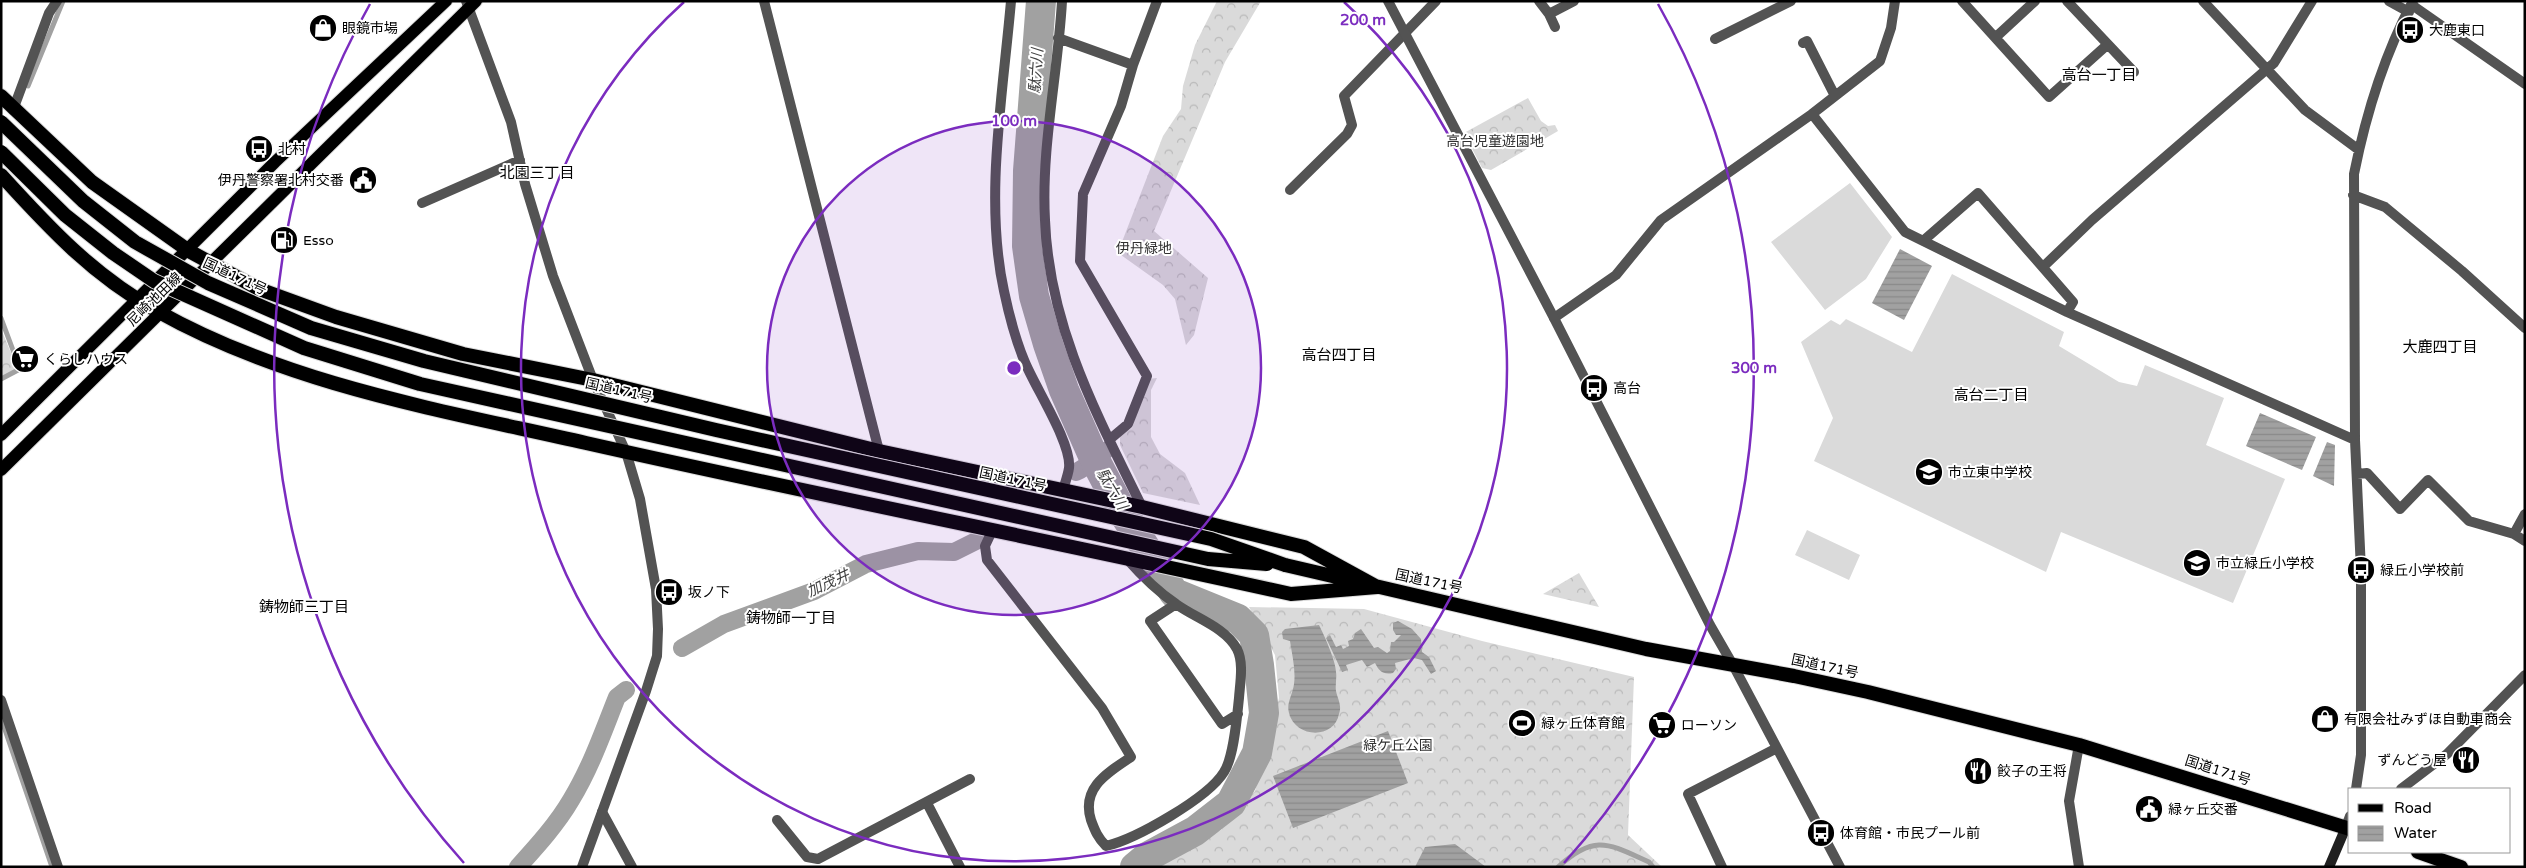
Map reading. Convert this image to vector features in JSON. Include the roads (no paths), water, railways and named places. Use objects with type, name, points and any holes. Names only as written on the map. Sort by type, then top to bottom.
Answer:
[{"type":"highway","points":[[1,96],[13,110],[92,182],[189,250],[211,264],[259,289],[336,317],[463,354],[593,380],[879,451],[1137,505],[1304,547],[1377,587]]},
{"type":"highway","name":"国道171号","points":[[1,122],[83,201],[135,242],[208,283],[311,328],[424,361],[707,428],[1211,539],[1286,565],[1377,587],[1646,649],[1868,692],[2079,745],[2348,824]]},
{"type":"highway","name":"国道171号","points":[[1,152],[65,215],[113,253],[154,280],[304,348],[420,384],[1208,559],[1286,565]]},
{"type":"highway","points":[[1,175],[52,231],[86,263],[138,299],[160,312],[259,358],[367,394],[626,452],[1292,594],[1377,587]]},
{"type":"highway","points":[[2421,853],[2461,867]]},
{"type":"main road","name":"尼崎池田線","points":[[1,435],[189,250],[275,162],[446,1]]},
{"type":"main road","name":"尼崎池田線","points":[[1,470],[211,264],[470,4]]},
{"type":"main road","points":[[2329,867],[2348,826]]},
{"type":"street","points":[[13,110],[49,13],[57,1]]},
{"type":"street","points":[[764,1],[879,451]]},
{"type":"street","points":[[1011,1],[997,156],[995,194],[997,243],[1003,289],[1012,326],[1024,360],[1052,417],[1067,454],[1069,467],[1068,491]]},
{"type":"street","points":[[1062,1],[1044,183],[1049,272],[1075,363],[1088,398],[1109,440],[1137,505]]},
{"type":"street","points":[[1109,440],[1128,424],[1147,376],[1080,261],[1083,194],[1121,106],[1133,65],[1157,1]]},
{"type":"street","points":[[1388,1],[1554,318],[1710,624],[1734,665],[1840,867]]},
{"type":"street","points":[[1290,190],[1347,134],[1352,126],[1344,96],[1436,1]]},
{"type":"street","points":[[1539,1],[1555,26]]},
{"type":"street","points":[[1549,14],[1574,1]]},
{"type":"street","points":[[1715,39],[1791,1]]},
{"type":"street","points":[[1554,318],[1616,275],[1660,220],[1812,114],[1880,60],[1888,36],[1895,1]]},
{"type":"street","points":[[1962,1],[2049,97],[2107,45]]},
{"type":"street","points":[[1996,37],[2035,1]]},
{"type":"street","points":[[2067,1],[2134,72]]},
{"type":"street","points":[[2203,1],[2305,110],[2359,150]]},
{"type":"street","points":[[2044,266],[2092,220],[2274,63],[2312,1]]},
{"type":"street","points":[[2389,1],[2411,6],[2525,84]]},
{"type":"street","points":[[470,4],[511,122],[536,225],[553,276],[593,380],[626,452],[640,499],[656,589],[657,656],[582,867]]},
{"type":"street","points":[[2356,788],[2361,755],[2360,570],[2356,440],[2353,195],[2359,150],[2379,77],[2411,6]]},
{"type":"street","points":[[1058,38],[1133,65]]},
{"type":"street","points":[[1807,41],[1835,96]]},
{"type":"street","points":[[1,90],[13,110]]},
{"type":"street","points":[[1812,114],[1905,232],[2067,312],[2356,440]]},
{"type":"street","points":[[422,202],[435,192],[520,160]]},
{"type":"street","points":[[1923,241],[1978,193],[2044,266],[2073,302],[2067,312]]},
{"type":"street","points":[[2353,195],[2385,207],[2462,271],[2525,328]]},
{"type":"street","points":[[2357,474],[2367,473],[2400,509],[2428,480],[2469,521],[2514,534],[2525,541]]},
{"type":"street","points":[[2514,534],[2525,514]]},
{"type":"street","points":[[992,531],[985,546],[987,560],[1102,708],[1131,757],[1100,778],[1089,797],[1089,811],[1097,838],[1106,846],[1122,843],[1204,794],[1225,771],[1238,714],[1241,670],[1237,650],[1226,635],[1176,604],[1145,580],[1132,559]]},
{"type":"street","points":[[1176,604],[1150,621],[1222,724],[1238,714]]},
{"type":"street","points":[[2402,788],[2448,754],[2525,675]]},
{"type":"street","points":[[1,700],[58,867]]},
{"type":"street","points":[[2079,745],[2069,801],[2080,867]]},
{"type":"street","points":[[1722,867],[1688,794],[1777,748]]},
{"type":"street","points":[[777,820],[807,858],[818,859],[928,804],[970,779]]},
{"type":"street","points":[[928,804],[960,867]]},
{"type":"street","points":[[602,812],[632,867]]},
{"type":"water","points":[[1900,249],[1932,266],[1904,320],[1872,303]]},
{"type":"water","points":[[2260,413],[2316,437],[2302,470],[2246,446]]},
{"type":"water","points":[[2327,442],[2335,445],[2334,486],[2313,476]]},
{"type":"water","points":[[1398,621],[1412,629],[1421,639],[1422,652],[1429,657],[1436,671],[1431,674],[1422,660],[1414,658],[1395,663],[1396,669],[1393,673],[1382,672],[1375,663],[1367,667],[1362,660],[1346,665],[1348,670],[1342,672],[1326,638],[1330,635],[1336,647],[1341,645],[1343,649],[1349,646],[1348,641],[1353,639],[1355,633],[1361,629],[1374,648],[1378,647],[1387,653],[1390,651],[1391,642],[1394,642],[1401,635],[1396,635],[1393,630],[1393,623]]},
{"type":"water","points":[[1319,625],[1334,661],[1336,691],[1340,708],[1336,722],[1330,728],[1323,732],[1314,733],[1299,727],[1289,713],[1288,706],[1294,684],[1294,668],[1290,641],[1283,639],[1282,632],[1285,629]]},
{"type":"water","points":[[1388,731],[1408,783],[1293,828],[1273,776]]},
{"type":"water","points":[[1455,844],[1486,867],[1415,867],[1425,847]]},
{"type":"waterway","points":[[28,86],[63,1]]},
{"type":"waterway","name":"駄六川","points":[[1041,1],[1028,171],[1027,246],[1034,296],[1048,344],[1064,390],[1094,458],[1119,506],[1174,593],[1238,619],[1254,635],[1259,665],[1264,713],[1257,753],[1231,803],[1195,831],[1147,857],[1135,867]]},
{"type":"waterway","points":[[1,318],[20,369],[1,379]]},
{"type":"waterway","name":"加茂井","points":[[1076,472],[1105,451]]},
{"type":"waterway","name":"加茂井","points":[[682,648],[724,624],[814,591],[866,564],[918,551],[954,552],[980,539]]},
{"type":"waterway","name":"加茂井","points":[[518,867],[553,826],[571,800],[591,762],[617,697],[626,690]]},
{"type":"waterway","points":[[1,718],[52,867]]},
{"type":"waterway","points":[[1558,867],[1582,849],[1602,845],[1623,850],[1649,862],[1653,867]]},
{"type":"place","name":"眼鏡市場","points":[[323,28]]},
{"type":"place","name":"大鹿東口","points":[[2410,30]]},
{"type":"place","name":"北村","points":[[259,149]]},
{"type":"place","name":"伊丹警察署北村交番","points":[[363,180]]},
{"type":"place","name":"Esso","points":[[284,240]]},
{"type":"place","name":"くらしハウス","points":[[25,359]]},
{"type":"place","name":"高台","points":[[1594,388]]},
{"type":"place","name":"市立東中学校","points":[[1929,472]]},
{"type":"place","name":"市立緑丘小学校","points":[[2197,563]]},
{"type":"place","name":"緑丘小学校前","points":[[2361,570]]},
{"type":"place","name":"坂ノ下","points":[[669,592]]},
{"type":"place","name":"有限会社みずほ自動車商会","points":[[2325,719]]},
{"type":"place","name":"緑ヶ丘体育館","points":[[1522,723]]},
{"type":"place","name":"ローソン","points":[[1662,725]]},
{"type":"place","name":"ずんどう屋","points":[[2466,760]]},
{"type":"place","name":"餃子の王将","points":[[1978,771]]},
{"type":"place","name":"緑ヶ丘交番","points":[[2149,809]]},
{"type":"place","name":"体育館・市民プール前","points":[[1821,833]]},
{"type":"district","name":"高台一丁目","points":[[2099,75]]},
{"type":"district","name":"北園三丁目","points":[[537,173]]},
{"type":"district","name":"大鹿四丁目","points":[[2440,347]]},
{"type":"district","name":"高台四丁目","points":[[1339,355]]},
{"type":"district","name":"高台二丁目","points":[[1991,395]]},
{"type":"district","name":"鋳物師三丁目","points":[[304,607]]},
{"type":"district","name":"鋳物師一丁目","points":[[791,618]]},
{"type":"park label","name":"高台児童遊園地","points":[[1495,141]]},
{"type":"park label","name":"伊丹緑地","points":[[1144,248]]},
{"type":"park label","name":"緑ケ丘公園","points":[[1398,745]]}]
